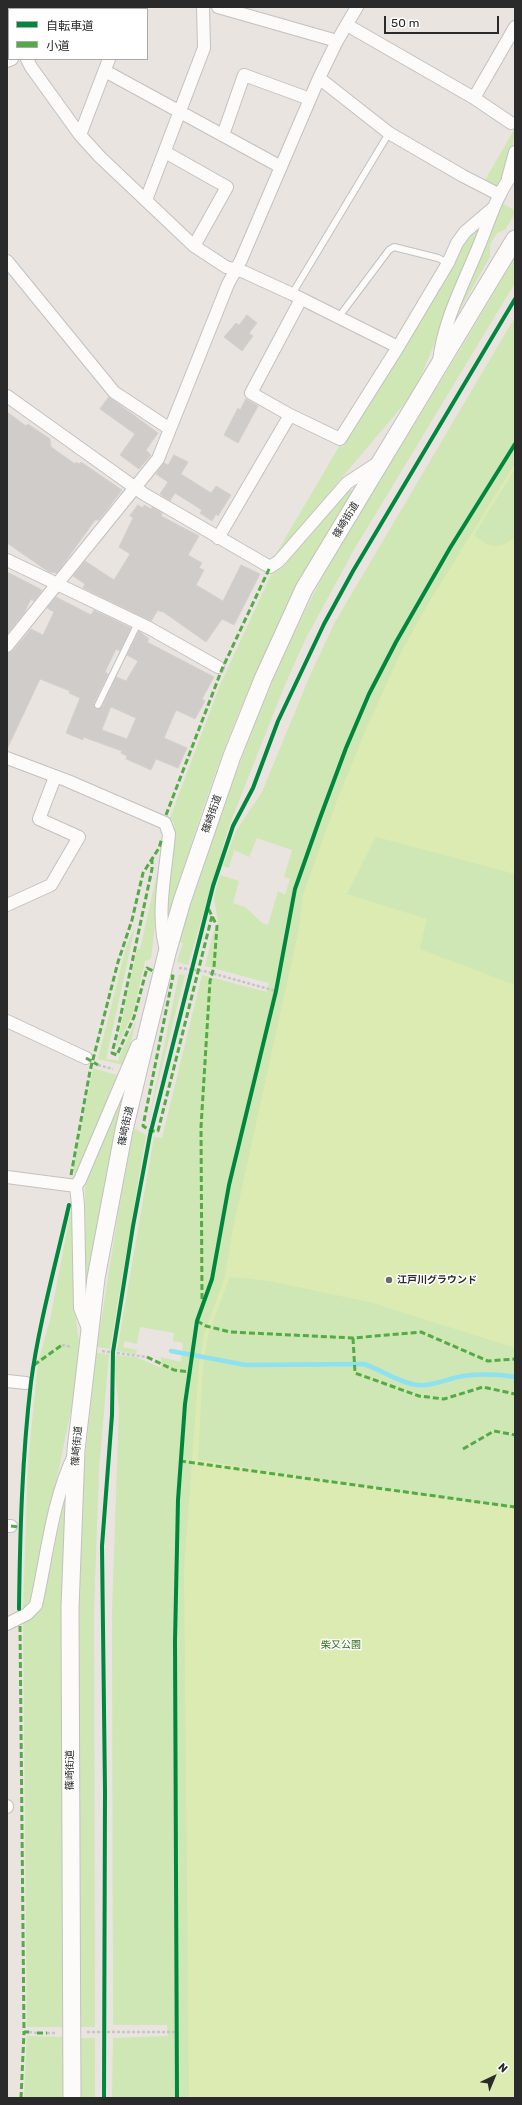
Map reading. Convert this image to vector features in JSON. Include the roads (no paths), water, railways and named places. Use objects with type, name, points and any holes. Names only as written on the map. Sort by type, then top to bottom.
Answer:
[{"type":"main road","name":"篠崎街道","points":[[72,2098],[70,1608],[76,1450],[96,1278],[121,1146],[145,1042],[167,953],[182,901],[232,756],[263,678],[304,589],[515,239]]},
{"type":"street","points":[[146,200],[204,48],[203,7]]},
{"type":"street","points":[[218,7],[337,41]]},
{"type":"street","points":[[7,646],[158,459],[228,284],[236,270],[319,78],[337,41],[357,7]]},
{"type":"street","points":[[347,25],[474,98],[511,123]]},
{"type":"street","points":[[474,98],[515,26]]},
{"type":"street","points":[[28,60],[80,135],[100,157],[194,246],[226,266],[297,296],[398,347]]},
{"type":"street","points":[[80,135],[109,60]]},
{"type":"street","points":[[105,71],[281,167]]},
{"type":"street","points":[[223,135],[244,75],[310,99]]},
{"type":"street","points":[[319,78],[389,133],[500,196]]},
{"type":"street","points":[[165,152],[227,187],[194,246]]},
{"type":"street","points":[[438,369],[440,349],[447,324],[493,208],[511,175],[515,152]]},
{"type":"street","points":[[297,296],[251,393],[340,439],[398,347],[448,263],[457,243],[465,232],[493,208]]},
{"type":"street","points":[[7,261],[114,392],[170,428]]},
{"type":"street","points":[[7,396],[135,488],[218,538],[270,567],[275,566],[347,483],[382,460]]},
{"type":"street","points":[[218,538],[290,414]]},
{"type":"street","points":[[7,560],[138,623],[218,666]]},
{"type":"street","points":[[7,758],[68,781],[165,823],[169,834],[161,921],[162,939],[167,953]]},
{"type":"street","points":[[7,905],[51,886],[79,837],[39,819],[55,777]]},
{"type":"street","points":[[7,1021],[86,1058]]},
{"type":"street","points":[[89,1331],[80,1308],[78,1206],[76,1186],[80,1180],[137,1046],[145,1042]]},
{"type":"street","points":[[7,1177],[76,1186]]},
{"type":"street","points":[[7,1382],[26,1383]]},
{"type":"street","points":[[7,1624],[27,1614],[36,1606],[65,1474],[76,1450]]},
{"type":"lane","points":[[297,296],[389,133]]},
{"type":"lane","points":[[338,318],[389,250],[394,247],[438,258],[448,263]]},
{"type":"lane","points":[[98,704],[138,623]]},
{"type":"waterway","points":[[171,1351],[246,1365],[364,1364],[404,1382],[418,1385],[428,1385],[469,1375],[515,1377]]},
{"type":"place","name":"江戸川グラウンド","points":[[389,1280]]},
{"type":"park label","name":"柴又公園","points":[[341,1645]]}]
